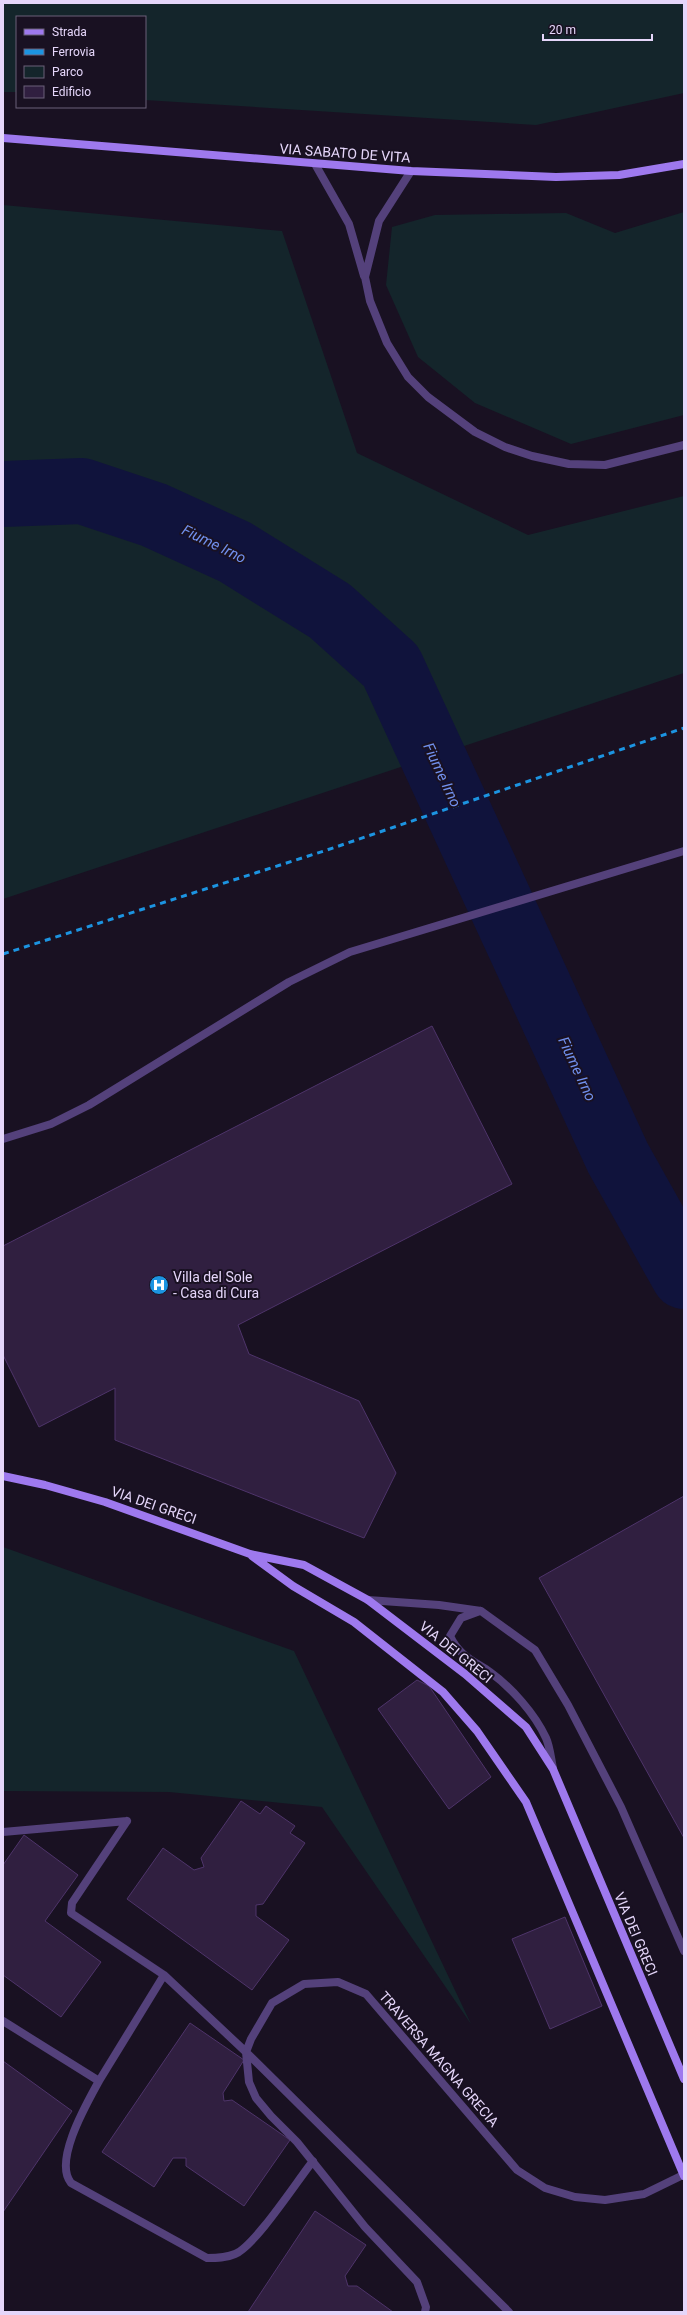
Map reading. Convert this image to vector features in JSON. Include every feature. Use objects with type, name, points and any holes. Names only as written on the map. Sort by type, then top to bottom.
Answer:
[{"type":"main road","name":"VIA SABATO DE VITA","points":[[3,138],[411,171],[556,177],[619,175],[684,164]]},
{"type":"main road","name":"VIA DEI GRECI","points":[[3,1476],[45,1485],[105,1502],[250,1554],[304,1565],[368,1600],[465,1674],[526,1727],[553,1769],[684,2079]]},
{"type":"main road","points":[[250,1554],[293,1586],[354,1622],[443,1692],[477,1731],[526,1802],[684,2175]]},
{"type":"street","points":[[315,164],[349,224],[365,277],[370,301],[387,343],[408,377],[428,397],[476,432],[505,446],[532,456],[569,464],[605,465],[684,444]]},
{"type":"street","points":[[365,277],[379,221],[411,171]]},
{"type":"street","points":[[3,1139],[51,1124],[89,1105],[289,982],[350,952],[684,851]]},
{"type":"street","points":[[368,1600],[460,1607],[481,1611],[535,1650],[564,1699],[621,1807],[684,1951]]},
{"type":"street","points":[[481,1611],[461,1618],[454,1626],[450,1636],[456,1647],[467,1658],[491,1673],[532,1716],[547,1739],[553,1769]]},
{"type":"street","points":[[3,1832],[127,1821],[72,1903],[71,1914],[164,1975],[246,2052],[509,2312]]},
{"type":"street","points":[[164,1975],[99,2081],[82,2113],[65,2164],[66,2177],[71,2183],[208,2258],[220,2258],[235,2254],[250,2244],[313,2161]]},
{"type":"street","name":"TRAVERSA MAGNA GRECIA","points":[[425,2312],[426,2307],[416,2282],[365,2227],[313,2161],[256,2098],[249,2082],[246,2052],[251,2039],[272,2003],[304,1984],[338,1982],[366,1994],[517,2170],[545,2188],[575,2197],[605,2200],[644,2194],[684,2175]]},
{"type":"street","points":[[3,2021],[99,2081]]},
{"type":"green space","points":[[3,3],[684,3],[684,93],[536,125],[146,100],[146,16],[16,16],[16,92],[3,92]]},
{"type":"green space","points":[[3,205],[282,231],[357,453],[528,535],[684,496],[684,673],[3,899]]},
{"type":"green space","points":[[684,212],[684,415],[571,444],[475,403],[418,357],[386,285],[392,227],[435,215],[566,213],[615,233]]},
{"type":"green space","points":[[3,1547],[294,1651],[471,2024],[322,1807],[169,1792],[3,1791]]},
{"type":"building","name":"Villa del Sole - Casa di Cura","points":[[432,1026],[512,1184],[238,1325],[249,1354],[359,1401],[396,1473],[364,1538],[115,1440],[115,1388],[39,1427],[3,1355],[3,1246]]},
{"type":"building","points":[[684,1496],[684,1838],[539,1578]]},
{"type":"building","points":[[417,1680],[429,1686],[491,1777],[449,1809],[378,1709]]},
{"type":"building","points":[[241,1801],[260,1814],[266,1806],[295,1826],[290,1833],[305,1843],[263,1904],[256,1905],[256,1916],[289,1940],[252,1990],[127,1899],[163,1848],[194,1870],[204,1867],[201,1858]]},
{"type":"building","points":[[24,1835],[78,1875],[45,1921],[101,1962],[61,2017],[3,1975],[3,1865]]},
{"type":"building","points":[[565,1917],[602,2006],[550,2029],[512,1939]]},
{"type":"building","points":[[190,2023],[244,2060],[223,2093],[224,2101],[232,2100],[290,2140],[244,2206],[186,2166],[186,2158],[173,2158],[154,2187],[102,2152]]},
{"type":"building","points":[[3,2061],[72,2111],[3,2212]]},
{"type":"building","points":[[315,2211],[366,2245],[345,2276],[348,2286],[357,2286],[393,2312],[248,2312]]},
{"type":"waterway","name":"Fiume Irno","points":[[3,494],[82,491],[154,515],[235,552],[330,611],[391,666],[618,1158],[684,1276]]},
{"type":"railway","points":[[3,954],[327,850],[684,728]]},
{"type":"place","name":"Villa del Sole - Casa di Cura","points":[[159,1285]]}]
